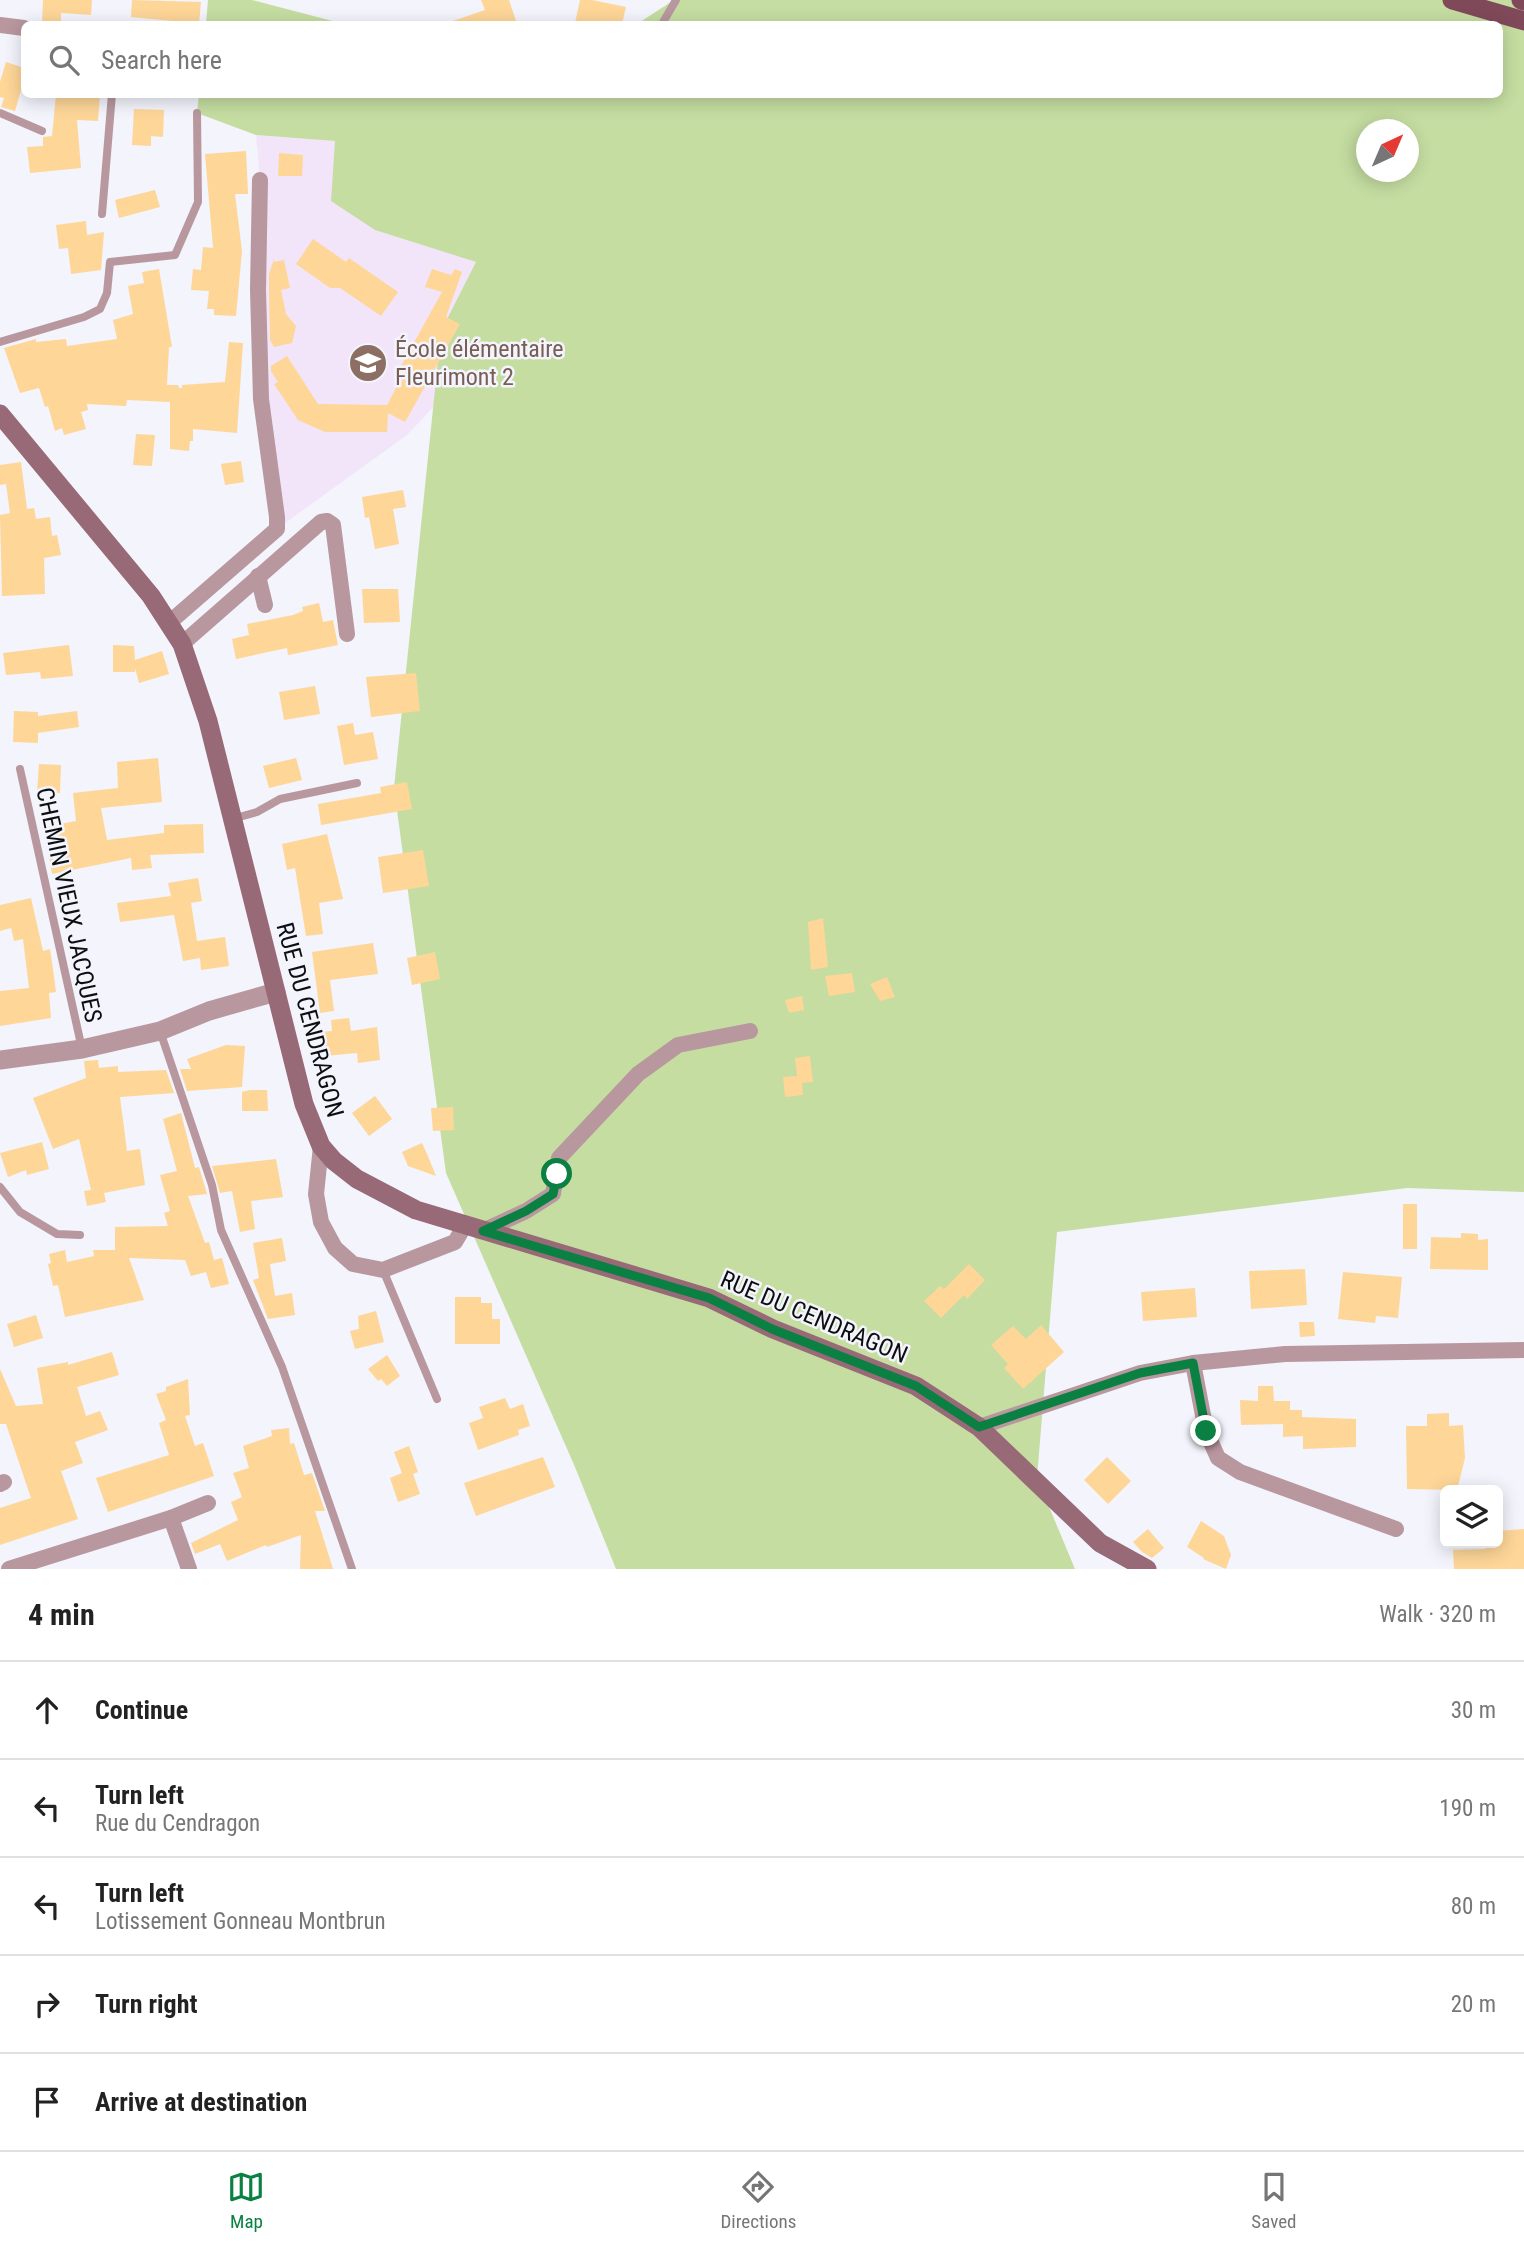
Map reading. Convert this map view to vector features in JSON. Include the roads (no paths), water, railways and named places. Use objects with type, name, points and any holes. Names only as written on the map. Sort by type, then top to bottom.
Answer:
[{"type":"main road","points":[[1452,0],[1524,21]]},
{"type":"main road","name":"RUE DU CENDRAGON","points":[[0,414],[64,488],[170,622],[182,644],[208,721],[304,1104],[321,1146],[334,1161],[357,1179],[416,1210],[709,1298],[772,1329],[916,1386],[979,1427],[1100,1543],[1147,1569]]},
{"type":"street","points":[[0,25],[21,28]]},
{"type":"street","points":[[170,622],[276,529],[277,517],[261,399],[258,290],[260,180]]},
{"type":"street","points":[[182,644],[321,522],[327,521],[333,525],[346,634]]},
{"type":"street","points":[[258,576],[265,605]]},
{"type":"street","points":[[0,1060],[82,1049],[160,1031],[209,1011],[275,992]]},
{"type":"street","points":[[321,1146],[316,1194],[321,1222],[335,1248],[353,1264],[383,1270],[455,1241],[474,1228],[526,1211],[553,1194],[559,1158],[638,1074],[678,1045],[750,1031]]},
{"type":"street","points":[[979,1427],[1140,1373],[1193,1363],[1285,1354],[1524,1350]]},
{"type":"street","points":[[1193,1363],[1206,1431],[1218,1458],[1240,1472],[1396,1529]]},
{"type":"street","points":[[9,1569],[171,1518],[208,1503]]},
{"type":"street","points":[[171,1518],[189,1569]]},
{"type":"lane","points":[[664,21],[676,0]]},
{"type":"lane","points":[[102,214],[112,98]]},
{"type":"lane","points":[[0,113],[42,131]]},
{"type":"lane","points":[[0,342],[85,317],[100,309],[107,293],[110,262],[175,255],[198,202],[197,113]]},
{"type":"lane","name":"CHEMIN VIEUX JACQUES","points":[[19,769],[82,1049]]},
{"type":"lane","points":[[232,819],[257,812],[280,799],[357,783]]},
{"type":"lane","points":[[160,1031],[212,1185],[221,1230],[282,1367],[352,1569]]},
{"type":"lane","points":[[0,1187],[20,1212],[57,1234],[80,1235]]},
{"type":"lane","points":[[383,1270],[438,1399]]},
{"type":"place","name":"École élémentaire Fleurimont 2","points":[[368,363]]}]
